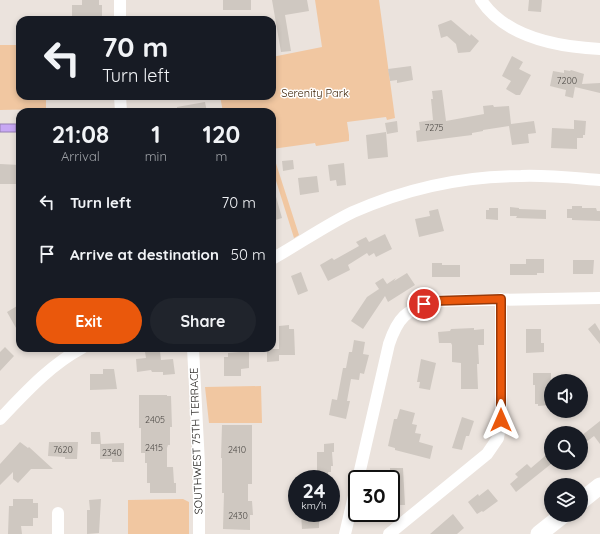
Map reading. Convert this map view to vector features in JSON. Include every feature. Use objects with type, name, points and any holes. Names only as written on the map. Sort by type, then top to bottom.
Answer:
[{"type":"main road","points":[[588,495],[600,486]]},
{"type":"main road","points":[[539,534],[555,522]]},
{"type":"street","points":[[120,0],[120,16]]},
{"type":"street","points":[[481,0],[488,10],[498,19],[526,35],[577,47],[600,49]]},
{"type":"street","points":[[276,257],[352,213],[393,196],[423,188],[467,180],[512,176],[540,176],[600,180]]},
{"type":"street","points":[[360,470],[389,344],[394,329],[403,316],[416,307],[432,301],[600,298]]},
{"type":"street","points":[[389,534],[487,454],[498,438],[501,420],[501,299]]},
{"type":"street","points":[[0,419],[51,369],[75,352]]},
{"type":"street","name":"SOUTHWEST 75TH TERRACE","points":[[193,352],[199,464],[199,534]]},
{"type":"street","points":[[58,512],[58,534]]},
{"type":"street","points":[[345,534],[348,521]]},
{"type":"green space","name":"Serenity Park","points":[[315,0],[379,0],[395,118],[387,120],[386,117],[347,122],[349,141],[316,146],[315,143],[276,148],[276,108],[222,108],[221,100],[276,100],[276,56],[322,47]]},
{"type":"green space","points":[[0,45],[16,45],[16,100],[46,100],[46,108],[16,108],[16,110],[0,110]]},
{"type":"green space","points":[[276,163],[299,235],[294,238],[276,181]]},
{"type":"green space","points":[[261,386],[262,423],[209,423],[205,387]]},
{"type":"green space","points":[[183,499],[189,502],[189,534],[128,534],[128,500]]},
{"type":"shaded area","points":[[0,124],[16,124],[16,132],[0,132]]},
{"type":"building","points":[[82,0],[99,0],[99,5],[102,5],[102,16],[72,16],[72,5],[82,5]]},
{"type":"building","points":[[223,0],[251,0],[251,10],[223,10]]},
{"type":"building","points":[[272,0],[307,0],[309,11],[285,15],[291,51],[281,52],[276,16]]},
{"type":"building","points":[[529,0],[542,0],[541,12],[528,11]]},
{"type":"building","points":[[451,20],[470,36],[471,34],[479,41],[470,52],[458,53],[456,44],[447,36],[441,38],[438,25]]},
{"type":"building","points":[[512,56],[523,62],[519,69],[531,75],[520,95],[516,95],[506,89],[511,81],[502,76]]},
{"type":"building","points":[[411,66],[413,80],[397,83],[397,80],[390,81],[388,69]]},
{"type":"building","points":[[564,70],[571,70],[584,74],[582,84],[600,83],[600,93],[575,87],[573,98],[565,96],[566,90],[550,86],[553,71],[564,73]]},
{"type":"building","points":[[442,90],[446,121],[484,114],[483,106],[509,106],[511,124],[534,121],[536,133],[528,134],[529,143],[512,145],[509,126],[483,130],[472,133],[472,135],[417,142],[416,131],[420,130],[419,122],[433,120],[431,99],[433,99],[432,91]]},
{"type":"building","points":[[205,102],[206,108],[177,108]]},
{"type":"building","points":[[574,120],[586,121],[585,135],[583,135],[583,138],[577,138],[577,149],[551,148],[552,128],[574,129]]},
{"type":"building","points":[[397,121],[398,132],[387,134],[385,123]]},
{"type":"building","points":[[386,132],[388,157],[368,159],[366,135]]},
{"type":"building","points":[[293,160],[294,169],[283,171],[282,161]]},
{"type":"building","points":[[344,163],[346,185],[337,186],[336,180],[330,181],[328,165]]},
{"type":"building","points":[[0,164],[16,165],[16,184],[0,184]]},
{"type":"building","points":[[317,176],[319,192],[300,195],[298,178]]},
{"type":"building","points":[[276,197],[282,218],[276,220]]},
{"type":"building","points":[[572,206],[596,208],[597,211],[600,211],[600,221],[572,220],[572,218],[567,218],[567,209],[572,209]]},
{"type":"building","points":[[510,207],[519,209],[546,210],[546,219],[516,218],[517,216],[510,216]]},
{"type":"building","points":[[489,208],[498,208],[498,220],[486,219],[486,210],[489,210]]},
{"type":"building","points":[[438,209],[444,231],[419,237],[415,219],[430,216],[429,211]]},
{"type":"building","points":[[385,234],[392,249],[376,257],[374,253],[369,256],[367,253],[348,265],[350,270],[328,281],[320,265],[332,258],[334,260],[359,246],[356,242],[366,237],[369,242]]},
{"type":"building","points":[[526,259],[544,259],[544,273],[537,273],[537,275],[510,275],[510,264],[526,264]]},
{"type":"building","points":[[573,260],[594,260],[593,274],[573,274]]},
{"type":"building","points":[[432,263],[442,263],[442,265],[460,265],[460,277],[432,277]]},
{"type":"building","points":[[301,272],[308,291],[298,295],[291,276]]},
{"type":"building","points":[[407,273],[415,285],[388,302],[385,296],[363,329],[351,321],[367,297],[379,289],[375,283],[383,278],[387,284]]},
{"type":"building","points":[[16,307],[16,328],[7,312]]},
{"type":"building","points":[[595,323],[600,331],[600,344],[588,329]]},
{"type":"building","points":[[289,325],[289,329],[294,329],[295,355],[279,355],[279,326]]},
{"type":"building","points":[[474,328],[474,330],[484,329],[484,345],[478,345],[478,389],[461,389],[461,363],[452,362],[452,345],[451,343],[439,343],[438,332],[450,331],[451,329]]},
{"type":"building","points":[[526,329],[541,329],[541,343],[544,343],[544,352],[526,353]]},
{"type":"building","points":[[354,340],[365,342],[363,354],[369,355],[364,374],[360,373],[359,380],[351,379],[347,401],[350,401],[346,419],[329,415],[332,399],[337,400],[343,368],[346,368],[349,352],[352,352]]},
{"type":"building","points":[[5,347],[14,356],[0,371],[0,352]]},
{"type":"building","points":[[276,349],[279,349],[279,361],[267,362],[267,352],[276,352]]},
{"type":"building","points":[[145,352],[160,352],[161,360],[173,359],[175,374],[163,375],[163,372],[152,372],[151,370],[137,372],[136,359],[146,358]]},
{"type":"building","points":[[249,352],[249,368],[241,369],[241,376],[224,376],[224,357],[228,357],[228,353]]},
{"type":"building","points":[[421,359],[436,363],[430,390],[419,388],[420,382],[417,382]]},
{"type":"building","points":[[103,369],[114,369],[117,389],[90,390],[90,374],[103,374]]},
{"type":"building","points":[[533,373],[551,373],[544,374],[544,406],[538,406],[538,404],[535,404],[535,385],[533,385]]},
{"type":"building","points":[[139,395],[171,396],[172,427],[170,427],[170,445],[168,445],[167,448],[167,467],[173,467],[176,493],[150,493],[150,483],[147,483],[147,463],[145,463],[145,453],[141,453]]},
{"type":"building","points":[[400,409],[415,413],[412,424],[417,425],[415,433],[421,434],[419,442],[433,446],[430,459],[395,450],[395,448],[388,446],[394,419],[397,419]]},
{"type":"building","points":[[462,417],[474,421],[469,436],[466,436],[462,450],[452,448]]},
{"type":"building","points":[[600,421],[600,444],[594,436],[588,441],[588,430]]},
{"type":"building","points":[[222,425],[252,425],[252,484],[248,484],[248,501],[252,501],[253,515],[250,515],[250,530],[223,529],[224,493],[222,493]]},
{"type":"building","points":[[91,432],[100,432],[101,444],[124,443],[124,462],[112,462],[112,459],[100,459],[100,444],[91,444]]},
{"type":"building","points":[[20,442],[28,448],[29,447],[53,469],[31,469],[18,483],[13,479],[13,472],[0,485],[0,464]]},
{"type":"building","points":[[49,442],[78,442],[77,459],[65,459],[65,457],[48,456]]},
{"type":"building","points":[[334,443],[334,452],[332,452],[333,466],[331,466],[331,470],[317,470],[317,452],[324,452],[324,444]]},
{"type":"building","points":[[544,457],[544,470],[516,492],[510,484],[518,477],[515,474],[527,464],[531,468]]},
{"type":"building","points":[[390,468],[403,468],[405,505],[400,505],[400,470],[390,470]]},
{"type":"building","points":[[488,489],[498,501],[483,512],[482,511],[477,514],[468,502],[478,494],[479,496]]},
{"type":"building","points":[[13,499],[33,499],[33,503],[38,503],[38,518],[33,518],[33,526],[21,526],[22,534],[8,534],[9,506],[13,506]]},
{"type":"building","points":[[101,499],[99,533],[87,534],[87,510],[90,510],[89,500]]},
{"type":"building","points":[[453,514],[464,528],[457,534],[430,534]]},
{"type":"building","points":[[302,522],[319,522],[319,528],[302,529]]},
{"type":"route","points":[[424,304],[432,301],[501,299],[501,420]]}]
